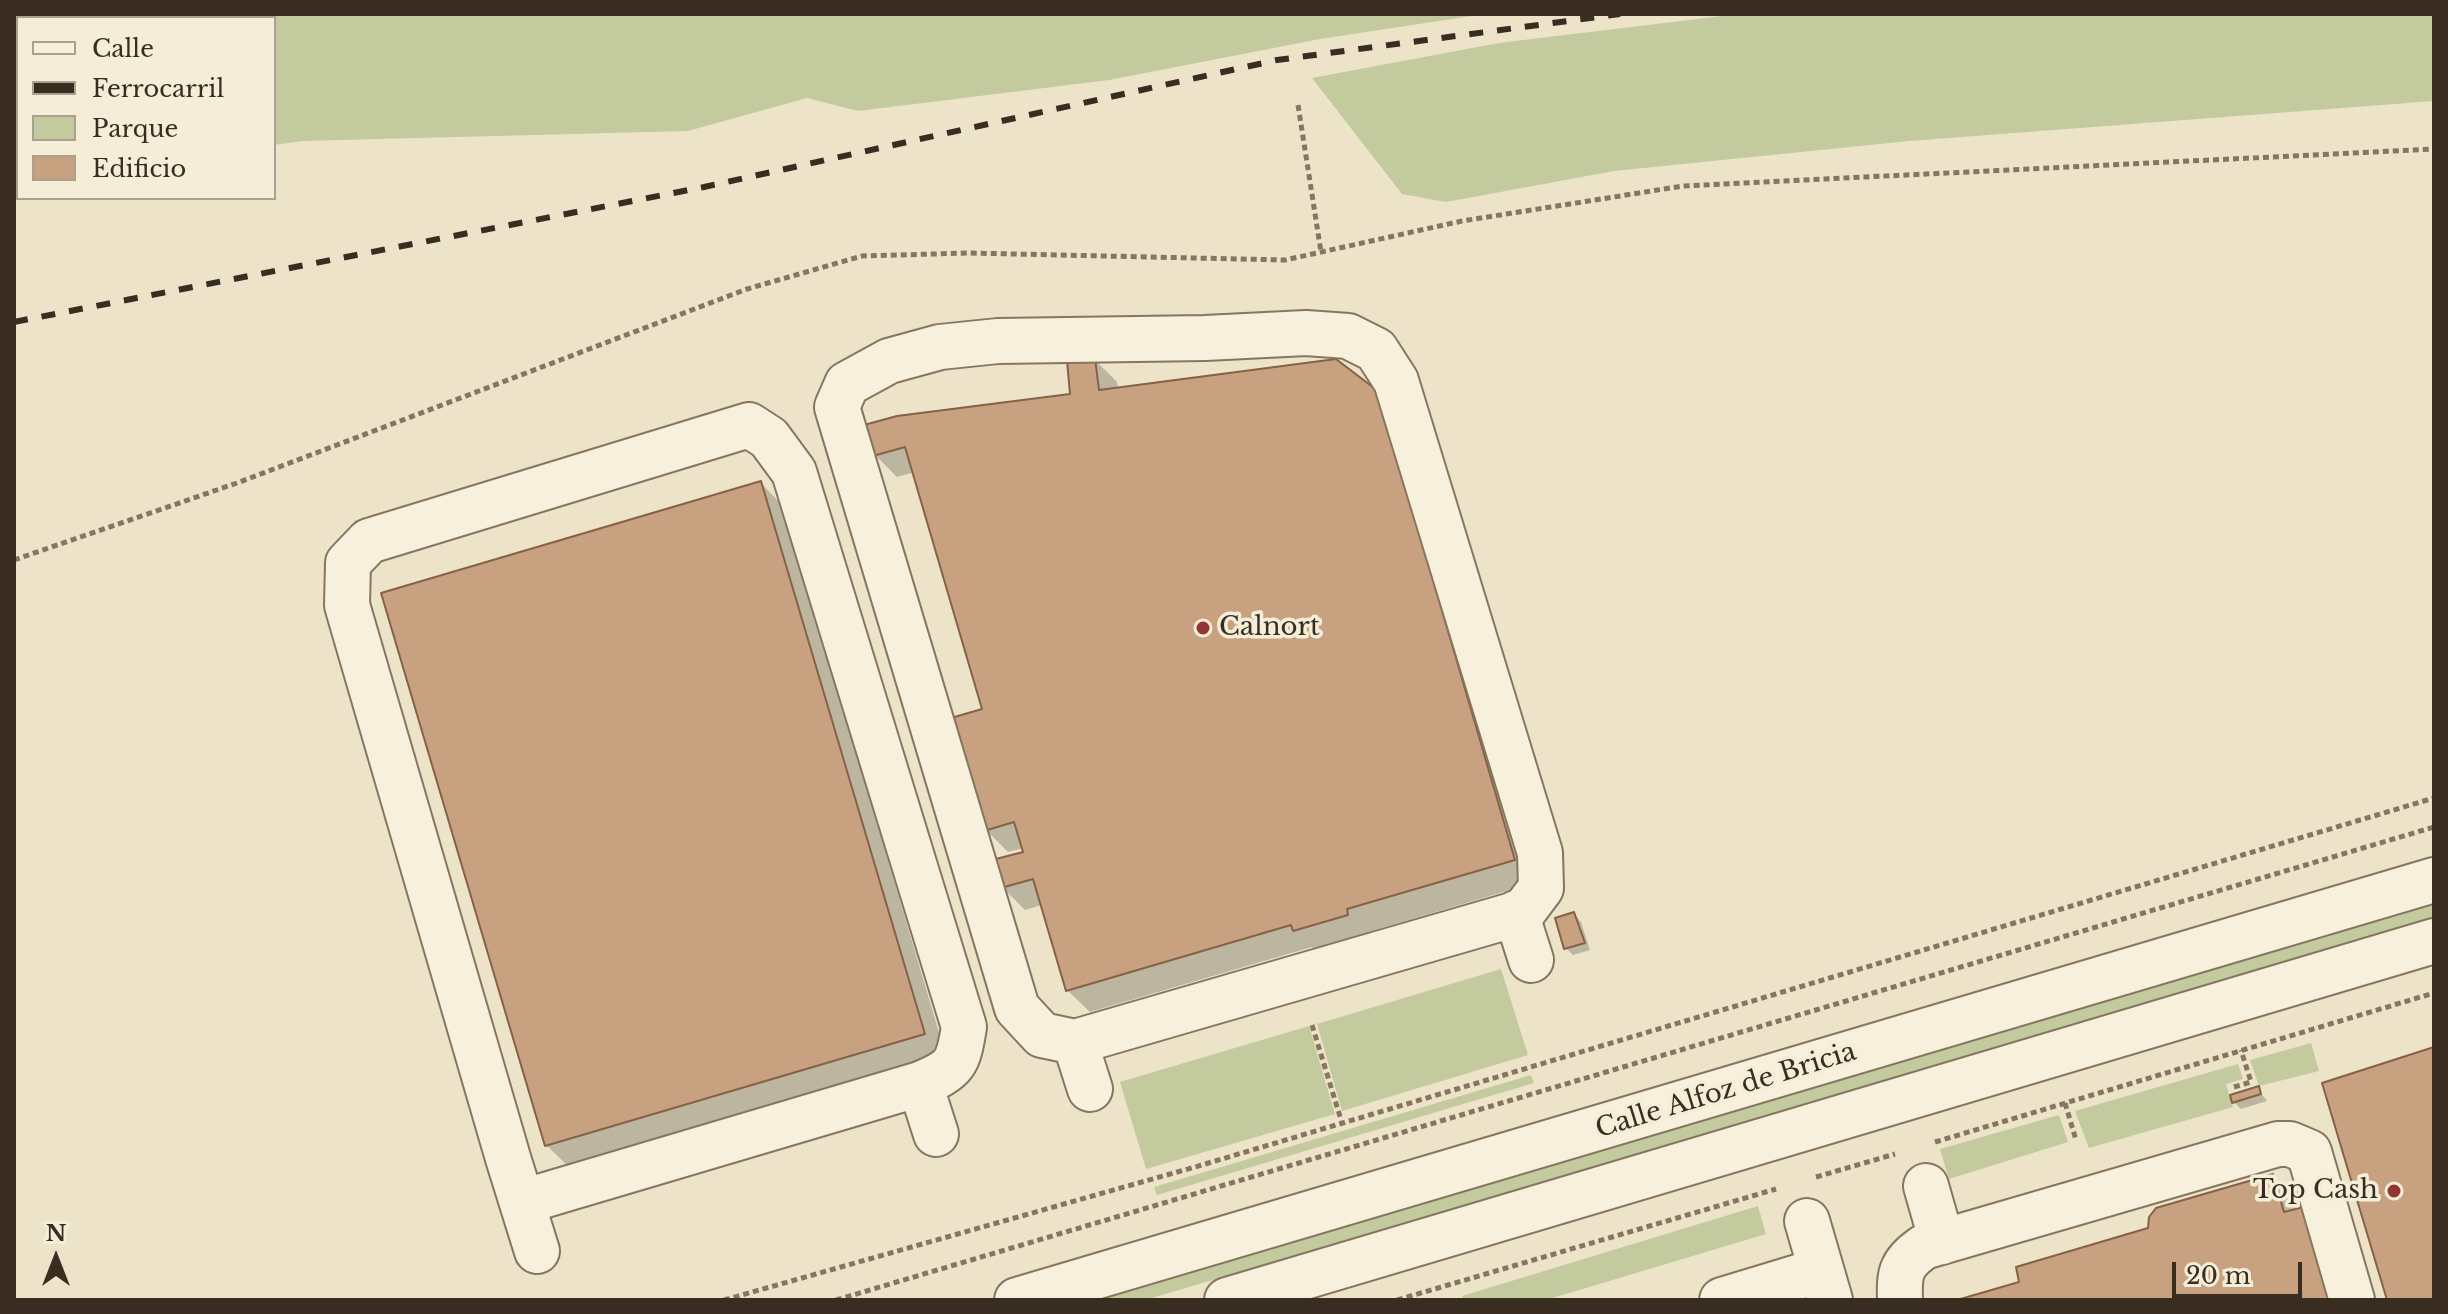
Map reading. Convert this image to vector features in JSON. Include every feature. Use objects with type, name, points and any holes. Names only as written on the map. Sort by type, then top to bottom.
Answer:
[{"type":"street","points":[[1306,333],[1348,336],[1376,350],[1396,381],[1540,853],[1541,888],[1523,912],[1075,1042],[1042,1035],[1017,1008],[979,884],[837,407],[847,384],[889,361],[940,347],[998,341],[1306,333]]},
{"type":"street","points":[[522,1202],[920,1084],[940,1076],[959,1058],[964,1027],[794,472],[769,438],[749,425],[369,541],[348,563],[347,605],[522,1202],[537,1251]]},
{"type":"street","name":"Calle Alfoz de Bricia","points":[[1017,1300],[2434,880]]},
{"type":"street","points":[[926,901],[979,884]]},
{"type":"street","points":[[1516,913],[1531,960]]},
{"type":"street","points":[[1227,1300],[2434,941]]},
{"type":"street","points":[[1075,1042],[1090,1089]]},
{"type":"street","points":[[920,1084],[936,1134]]},
{"type":"street","points":[[1900,1300],[1900,1274],[1907,1259],[1924,1247],[2278,1144],[2290,1144],[2309,1152],[2352,1300]]},
{"type":"street","points":[[1926,1186],[1942,1242]]},
{"type":"street","points":[[1722,1300],[1826,1285],[1807,1221]]},
{"type":"path","points":[[1298,105],[1321,252]]},
{"type":"path","points":[[14,560],[237,483],[747,289],[862,256],[969,253],[1285,260],[1462,221],[1683,186],[2434,149]]},
{"type":"path","points":[[724,1300],[1342,1123],[2434,798]]},
{"type":"path","points":[[836,1300],[2434,827]]},
{"type":"path","points":[[1312,1025],[1342,1123]]},
{"type":"path","points":[[2234,1087],[2251,1082],[2241,1050]]},
{"type":"path","points":[[2065,1103],[2076,1140]]},
{"type":"green space","points":[[14,14],[1485,14],[1320,39],[1109,80],[858,111],[807,98],[688,131],[302,141],[276,145],[276,16],[16,16],[14,179]]},
{"type":"green space","points":[[1739,14],[2434,14],[2434,101],[1909,141],[1614,171],[1446,202],[1402,194],[1312,78],[1499,43]]},
{"type":"green space","points":[[2434,905],[2434,920],[1145,1300],[1096,1300]]},
{"type":"green space","points":[[1501,969],[1528,1055],[1342,1111],[1317,1024]]},
{"type":"green space","points":[[1309,1026],[1335,1114],[1146,1169],[1120,1082]]},
{"type":"green space","points":[[2311,1043],[2319,1071],[2259,1086],[2250,1060]]},
{"type":"green space","points":[[2238,1064],[2243,1079],[2226,1084],[2233,1107],[2089,1148],[2075,1111]]},
{"type":"green space","points":[[1531,1075],[1534,1083],[1157,1195],[1154,1187]]},
{"type":"green space","points":[[2059,1115],[2068,1142],[1949,1179],[1940,1149]]},
{"type":"green space","points":[[1758,1206],[1766,1234],[1546,1300],[1463,1300],[1462,1296]]},
{"type":"building","name":"Calnort","points":[[1095,358],[1099,390],[1336,359],[1378,391],[1515,860],[1347,909],[1348,915],[1293,931],[1291,925],[1066,991],[1033,879],[1001,888],[992,860],[1023,852],[1014,822],[984,831],[951,718],[982,709],[905,447],[873,456],[864,425],[897,416],[1070,394],[1067,361]]},
{"type":"building","points":[[761,481],[925,1034],[545,1146],[381,593]]},
{"type":"building","points":[[1574,912],[1585,943],[1564,949],[1555,918]]},
{"type":"building","name":"Top Cash","points":[[2434,1047],[2434,1300],[2387,1300],[2322,1083]]},
{"type":"building","points":[[2259,1086],[2261,1094],[2232,1103],[2230,1095]]},
{"type":"building","points":[[2273,1174],[2284,1212],[2304,1207],[2331,1300],[1957,1300],[2019,1282],[2016,1267],[2148,1228],[2149,1217],[2156,1208]]},
{"type":"railway","points":[[14,322],[704,187],[1277,60],[1620,14]]},
{"type":"place","name":"Calnort","points":[[1203,628]]},
{"type":"place","name":"Top Cash","points":[[2394,1191]]}]
